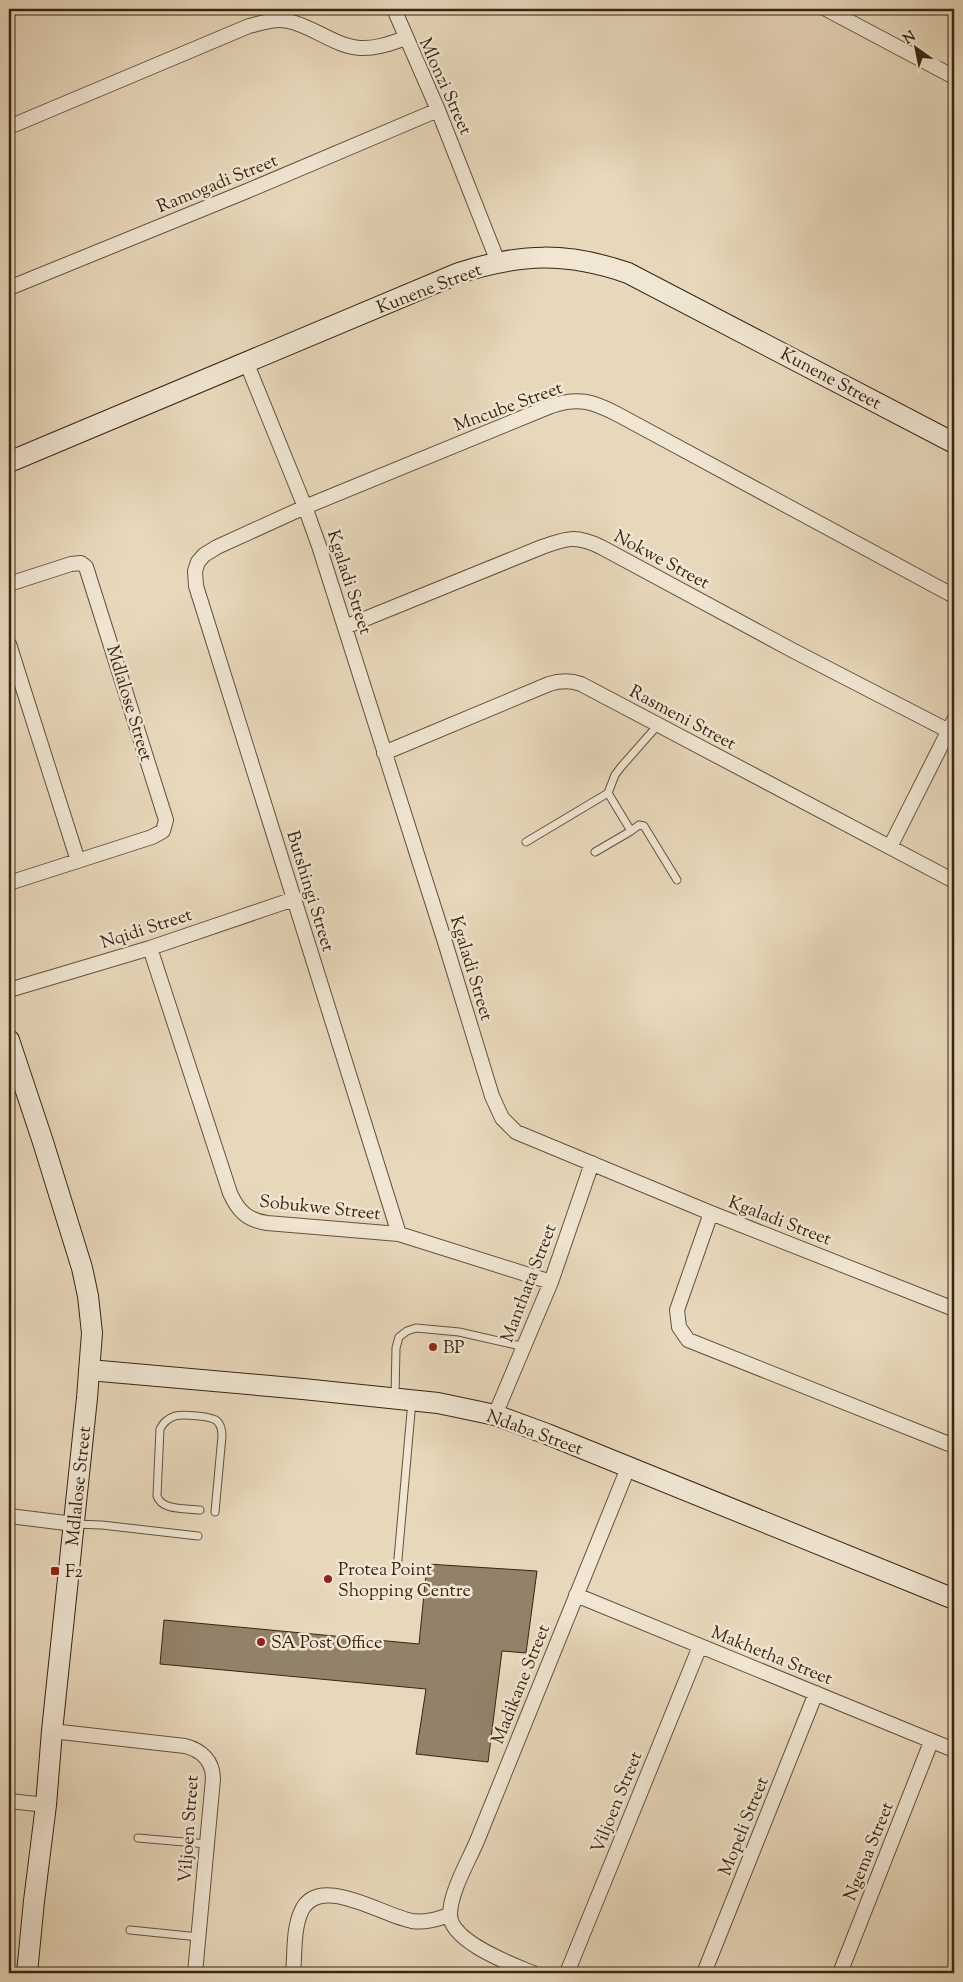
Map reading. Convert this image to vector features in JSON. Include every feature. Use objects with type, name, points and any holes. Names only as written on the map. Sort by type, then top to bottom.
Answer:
[{"type":"street","points":[[394,9],[406,38]]},
{"type":"street","points":[[826,9],[954,77]]},
{"type":"street","name":"Mlonzi Street","points":[[9,126],[249,26],[268,21],[287,21],[342,44],[361,48],[383,46],[406,38],[438,110],[498,262]]},
{"type":"street","name":"Ramogadi Street","points":[[9,288],[438,110]]},
{"type":"street","name":"Kunene Street","points":[[9,462],[247,364],[460,273],[498,262],[526,257],[569,258],[599,264],[628,273],[954,443]]},
{"type":"street","name":"Kgaladi Street","points":[[247,364],[305,507],[345,627],[492,1096],[502,1118],[516,1132],[711,1213],[954,1309]]},
{"type":"street","name":"Mncube Street","points":[[200,559],[217,547],[305,507],[551,406],[565,402],[582,401],[617,414],[954,596]]},
{"type":"street","name":"Nokwe Street","points":[[345,627],[550,544],[566,539],[580,539],[601,547],[792,650],[951,725]]},
{"type":"street","name":"Butshingi Street","points":[[200,559],[195,571],[196,586],[399,1234]]},
{"type":"street","name":"Mdlalose Street","points":[[9,584],[71,564],[81,564],[86,567],[166,816],[165,827],[156,836],[9,883]]},
{"type":"street","points":[[9,644],[78,861]]},
{"type":"street","name":"Rasmeni Street","points":[[384,753],[549,684],[561,681],[581,684],[954,881]]},
{"type":"street","points":[[890,847],[951,725]]},
{"type":"street","name":"Nqidi Street","points":[[9,990],[150,948],[294,899]]},
{"type":"street","name":"Sobukwe Street","points":[[150,948],[230,1193],[239,1210],[248,1218],[259,1222],[399,1234],[551,1282]]},
{"type":"street","name":"Mdlalose Street","points":[[9,1040],[85,1279],[91,1314],[90,1370],[27,1973]]},
{"type":"street","name":"Manthata Street","points":[[495,1415],[551,1282],[592,1163]]},
{"type":"street","points":[[711,1213],[677,1310],[679,1327],[688,1340],[954,1446]]},
{"type":"street","name":"Ndaba Street","points":[[90,1370],[303,1388],[403,1399],[458,1406],[495,1415],[954,1599]]},
{"type":"street","name":"Madikane Street","points":[[449,1915],[453,1897],[628,1468]]},
{"type":"street","points":[[9,1516],[74,1524]]},
{"type":"street","name":"Makhetha Street","points":[[576,1595],[954,1750]]},
{"type":"street","name":"Viljoen Street","points":[[567,1973],[700,1646]]},
{"type":"street","name":"Mopeli Street","points":[[704,1973],[816,1693]]},
{"type":"street","name":"Viljoen Street","points":[[52,1731],[185,1746],[201,1752],[208,1762],[213,1774],[195,1973]]},
{"type":"street","name":"Ngema Street","points":[[840,1973],[931,1742]]},
{"type":"street","points":[[9,1801],[46,1805]]},
{"type":"street","points":[[293,1973],[298,1920],[304,1905],[314,1898],[326,1894],[412,1921],[429,1922],[449,1915],[456,1930],[468,1942],[499,1959],[533,1973]]},
{"type":"lane","points":[[526,842],[608,793],[611,783],[621,767],[658,725]]},
{"type":"lane","points":[[608,793],[631,831]]},
{"type":"lane","points":[[595,852],[639,825],[644,826],[677,880]]},
{"type":"lane","points":[[397,1570],[408,1428],[396,1348],[399,1337],[407,1331],[416,1328],[459,1332],[525,1347]]},
{"type":"lane","points":[[200,1510],[164,1506],[159,1502],[157,1496],[160,1428],[175,1416],[213,1418],[219,1422],[222,1428],[214,1512]]},
{"type":"lane","points":[[74,1524],[102,1525],[198,1536]]},
{"type":"lane","points":[[138,1838],[207,1844]]},
{"type":"lane","points":[[130,1930],[199,1937]]},
{"type":"building","points":[[427,1564],[537,1571],[526,1653],[502,1651],[488,1762],[416,1754],[426,1689],[160,1664],[164,1620],[419,1644]]},
{"type":"place","name":"BP","points":[[433,1347]]},
{"type":"place","name":"F2","points":[[55,1571]]},
{"type":"place","name":"Protea Point Shopping Centre","points":[[328,1579]]},
{"type":"place","name":"SA Post Office","points":[[261,1642]]}]
